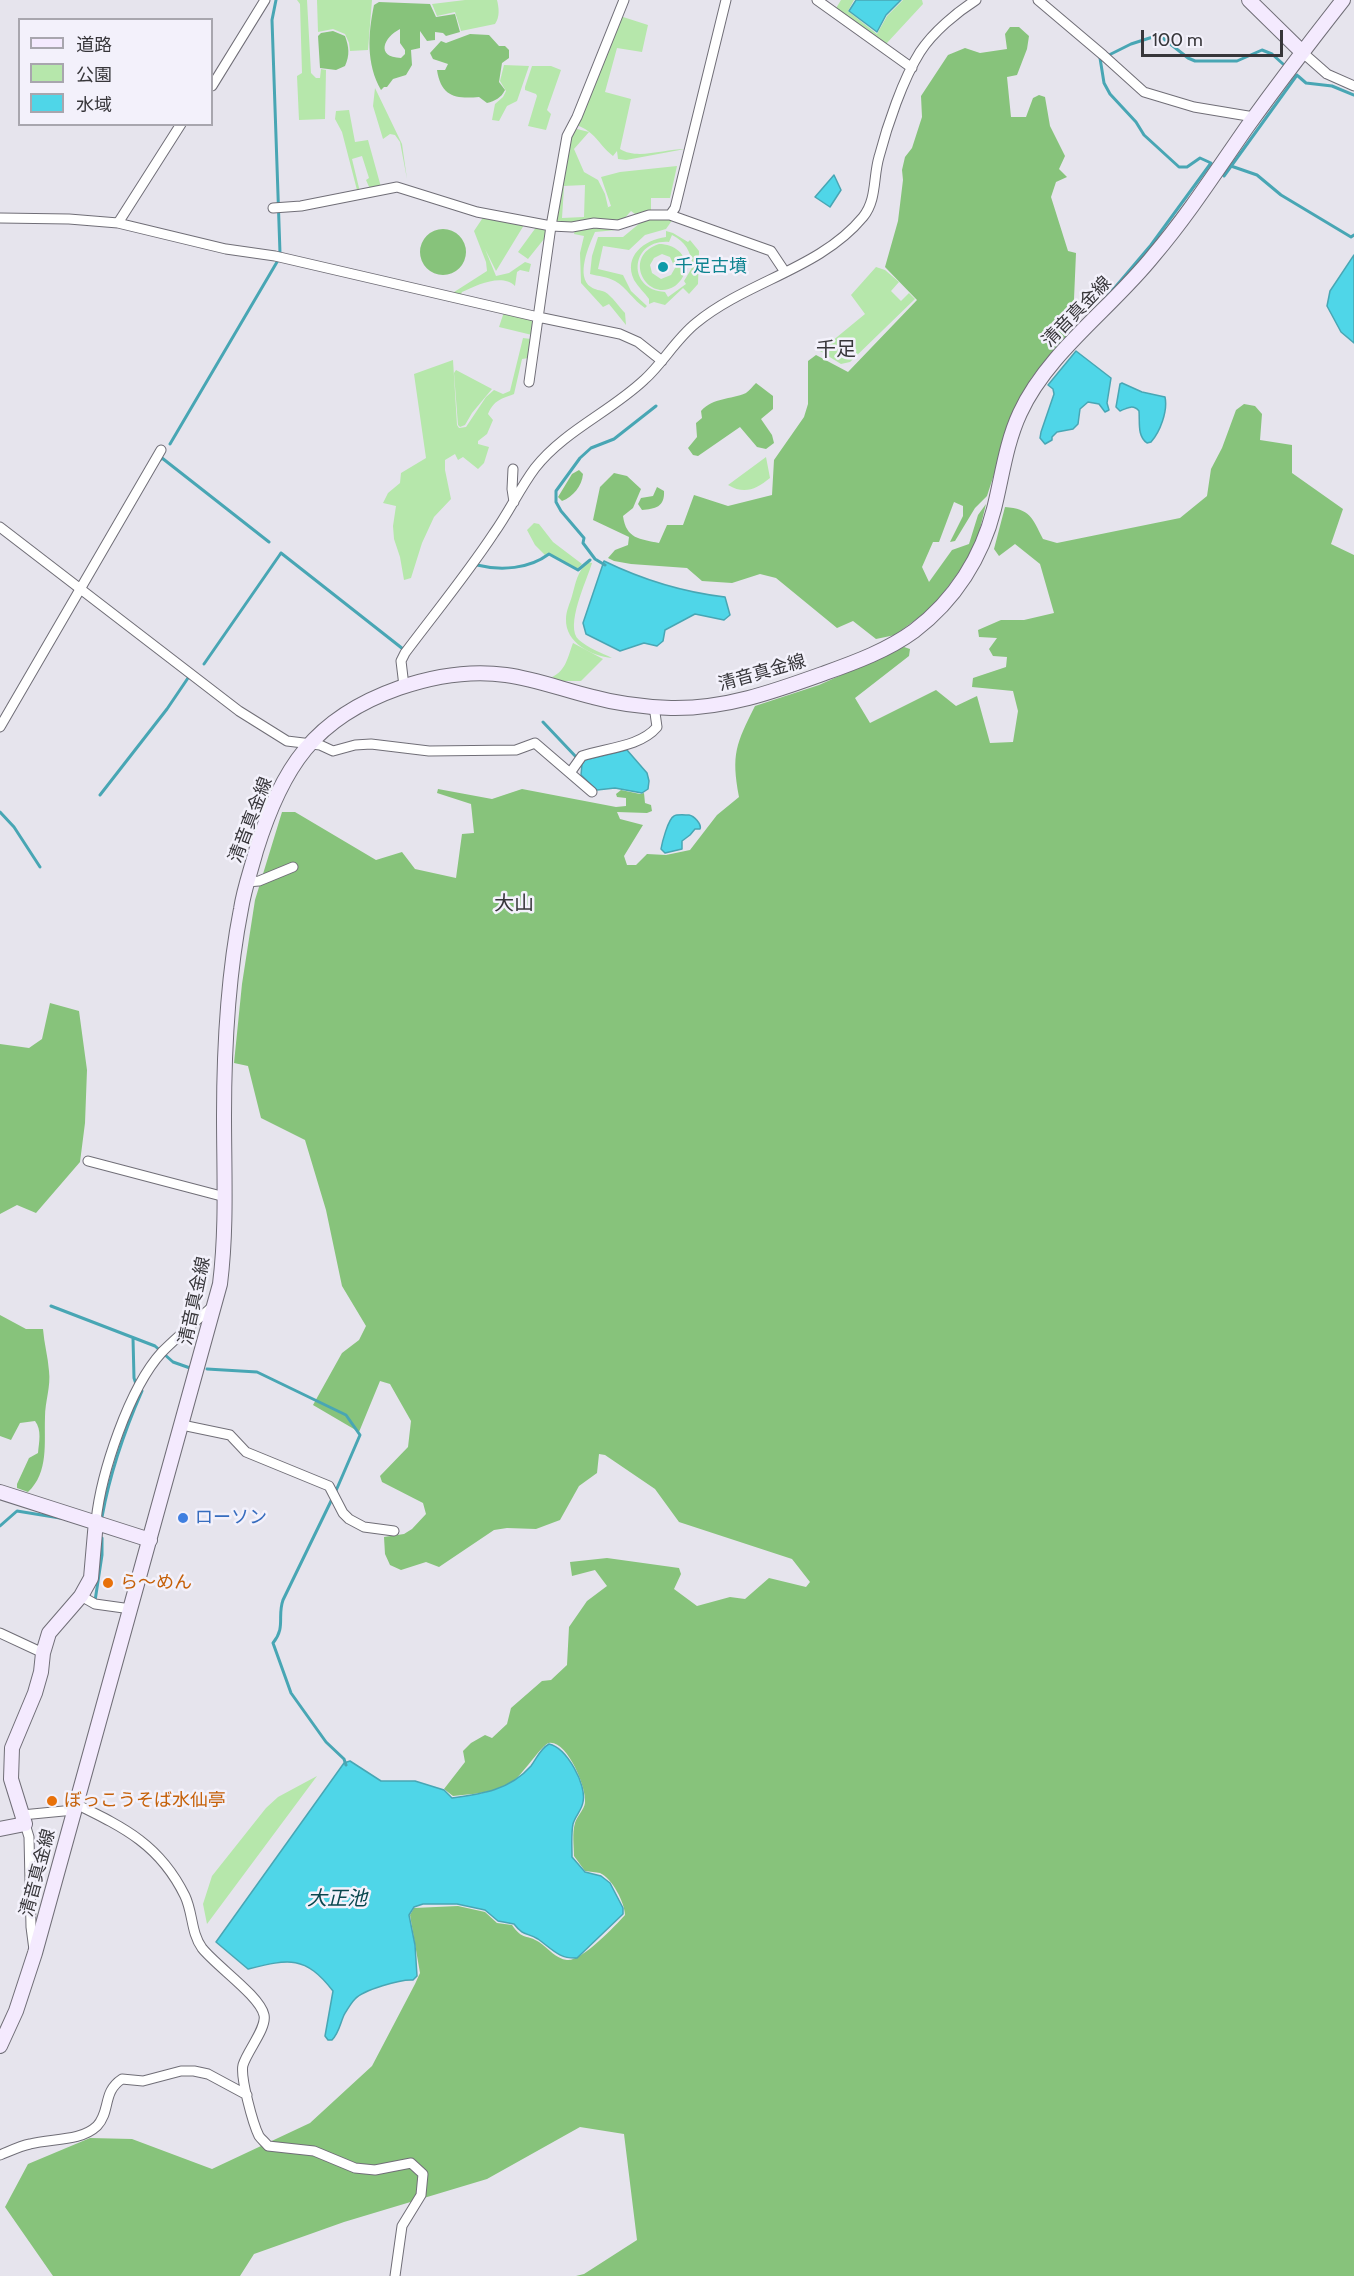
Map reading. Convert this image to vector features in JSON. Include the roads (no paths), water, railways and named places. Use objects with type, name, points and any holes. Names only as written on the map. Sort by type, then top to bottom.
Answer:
[{"type":"main road","points":[[1249,0],[1302,52]]},
{"type":"main road","name":"清音真金線","points":[[0,2046],[16,2011],[35,1953],[216,1302],[224,1255],[224,1113],[227,1037],[241,908],[271,809],[290,770],[308,745],[331,723],[367,700],[404,686],[455,675],[507,675],[527,678],[619,703],[705,706],[769,693],[879,651],[915,630],[942,606],[970,570],[994,509],[1011,436],[1033,389],[1063,351],[1154,255],[1302,52],[1343,0]]},
{"type":"main road","points":[[0,1492],[150,1540]]},
{"type":"main road","points":[[0,1828],[23,1819],[12,1787],[11,1755],[38,1683],[49,1634],[81,1596],[91,1578],[94,1569],[96,1521]]},
{"type":"street","points":[[213,84],[265,0]]},
{"type":"street","points":[[529,382],[551,226],[567,136],[577,117],[624,0]]},
{"type":"street","points":[[670,215],[675,208],[726,0]]},
{"type":"street","points":[[817,0],[912,68]]},
{"type":"street","points":[[404,686],[401,661],[405,653],[494,535],[535,468],[555,448],[630,392],[699,320],[834,244],[864,216],[873,198],[878,158],[912,68],[927,44],[976,0]]},
{"type":"street","points":[[1038,0],[1143,92],[1194,107],[1254,117]]},
{"type":"street","points":[[1302,52],[1327,74],[1354,86]]},
{"type":"street","points":[[118,223],[181,126]]},
{"type":"street","points":[[276,208],[302,206],[397,187],[477,212],[551,226],[572,227],[594,223],[618,225],[649,216],[670,215],[771,251],[785,272]]},
{"type":"street","points":[[0,218],[118,223],[226,249],[278,257],[628,336],[663,360]]},
{"type":"street","points":[[0,727],[82,591],[161,450]]},
{"type":"street","points":[[513,469],[514,502]]},
{"type":"street","points":[[0,527],[239,711],[287,741],[320,745],[333,751],[371,744],[429,752],[516,750],[535,743],[592,792]]},
{"type":"street","points":[[570,773],[578,760],[598,751],[634,742],[653,732],[657,727],[654,706]]},
{"type":"street","points":[[247,882],[259,881],[293,867]]},
{"type":"street","points":[[88,1161],[225,1197]]},
{"type":"street","points":[[96,1521],[99,1497],[115,1440],[150,1368],[162,1352],[216,1302]]},
{"type":"street","points":[[182,1425],[230,1435],[246,1452],[329,1486],[343,1513],[363,1527],[394,1531]]},
{"type":"street","points":[[81,1596],[94,1604],[130,1609]]},
{"type":"street","points":[[0,1633],[43,1653]]},
{"type":"street","points":[[35,1953],[31,1927],[29,1837],[23,1819],[75,1807],[136,1837],[156,1852],[186,1898],[195,1936],[201,1947],[257,2001],[264,2015],[263,2024],[242,2071],[259,2136],[268,2146],[314,2151],[356,2168],[375,2170],[411,2163],[423,2174],[421,2195],[402,2226],[395,2276]]},
{"type":"street","points":[[0,2155],[31,2144],[88,2132],[97,2126],[103,2116],[109,2091],[115,2083],[122,2079],[143,2081],[181,2071],[194,2072],[208,2074],[247,2095]]},
{"type":"water","points":[[856,0],[901,0],[886,15],[877,32],[849,11]]},
{"type":"water","points":[[834,175],[841,190],[830,207],[815,197]]},
{"type":"water","points":[[1354,255],[1354,343],[1341,332],[1327,306],[1330,291]]},
{"type":"water","points":[[1076,351],[1111,378],[1107,403],[1109,410],[1105,412],[1099,404],[1088,402],[1080,409],[1078,424],[1073,429],[1057,432],[1052,440],[1045,444],[1040,438],[1041,432],[1054,394],[1053,389],[1048,385]]},
{"type":"water","points":[[1122,383],[1142,392],[1165,397],[1162,421],[1151,442],[1147,443],[1142,437],[1137,409],[1132,407],[1120,411],[1116,407]]},
{"type":"water","points":[[604,561],[663,584],[725,597],[730,615],[724,620],[695,614],[665,630],[663,641],[657,646],[644,643],[620,651],[586,634],[583,623]]},
{"type":"water","points":[[627,750],[647,773],[648,789],[642,793],[615,788],[597,790],[581,775],[582,764],[585,760]]},
{"type":"water","points":[[677,815],[689,815],[697,820],[700,829],[695,829],[682,841],[682,849],[665,853],[661,849],[672,818]]},
{"type":"water","name":"大正池","points":[[549,1744],[556,1747],[569,1760],[582,1786],[582,1805],[572,1828],[572,1857],[585,1872],[601,1876],[610,1883],[623,1908],[623,1914],[577,1958],[560,1955],[538,1939],[520,1931],[514,1924],[498,1921],[485,1910],[457,1904],[423,1904],[414,1907],[409,1915],[415,1945],[417,1976],[413,1980],[382,1986],[359,1996],[345,2013],[332,2040],[328,2040],[325,2036],[333,1991],[314,1971],[305,1966],[286,1962],[248,1969],[216,1942],[344,1763],[350,1761],[381,1781],[415,1781],[444,1790],[452,1798],[495,1790],[514,1781],[531,1766]]},
{"type":"waterway","points":[[170,444],[277,262],[280,253],[272,20],[276,0]]},
{"type":"waterway","points":[[1109,55],[1131,44],[1159,35],[1195,61],[1237,61],[1262,50],[1272,54],[1283,64]]},
{"type":"waterway","points":[[1100,58],[1104,83],[1110,94],[1136,122],[1144,135],[1179,167],[1187,167],[1200,158],[1211,163],[1151,245],[1106,298]]},
{"type":"waterway","points":[[1224,176],[1297,75]]},
{"type":"waterway","points":[[1298,76],[1306,83],[1332,86],[1354,95]]},
{"type":"waterway","points":[[1231,166],[1257,175],[1281,195],[1351,237],[1354,235]]},
{"type":"waterway","points":[[605,565],[595,559],[583,543],[584,538],[561,511],[556,502],[556,491],[580,458],[591,448],[614,439],[656,406]]},
{"type":"waterway","points":[[160,460],[162,458],[269,542]]},
{"type":"waterway","points":[[281,553],[403,649]]},
{"type":"waterway","points":[[204,664],[281,553]]},
{"type":"waterway","points":[[477,565],[496,568],[524,566],[549,554],[578,570],[590,560]]},
{"type":"waterway","points":[[100,795],[167,709],[188,678]]},
{"type":"waterway","points":[[543,722],[578,759]]},
{"type":"waterway","points":[[0,812],[14,827],[40,867]]},
{"type":"waterway","points":[[51,1306],[155,1346],[173,1362],[190,1368]]},
{"type":"waterway","points":[[133,1338],[136,1384]]},
{"type":"waterway","points":[[207,1369],[257,1372],[346,1415],[360,1435],[335,1493]]},
{"type":"waterway","points":[[102,1517],[118,1453],[142,1391]]},
{"type":"waterway","points":[[332,1499],[283,1600],[279,1632],[273,1643],[291,1693],[326,1742],[344,1759],[346,1765]]},
{"type":"waterway","points":[[0,1526],[17,1511],[60,1518]]},
{"type":"waterway","points":[[95,1601],[102,1555],[102,1538]]},
{"type":"place","name":"千足古墳","points":[[663,267]]},
{"type":"place","name":"ローソン","points":[[183,1518]]},
{"type":"place","name":"ら～めん","points":[[108,1583]]},
{"type":"place","name":"ぼっこうそば水仙亭","points":[[52,1801]]},
{"type":"district","name":"千足","points":[[836,350]]},
{"type":"district","name":"大山","points":[[514,904]]}]
